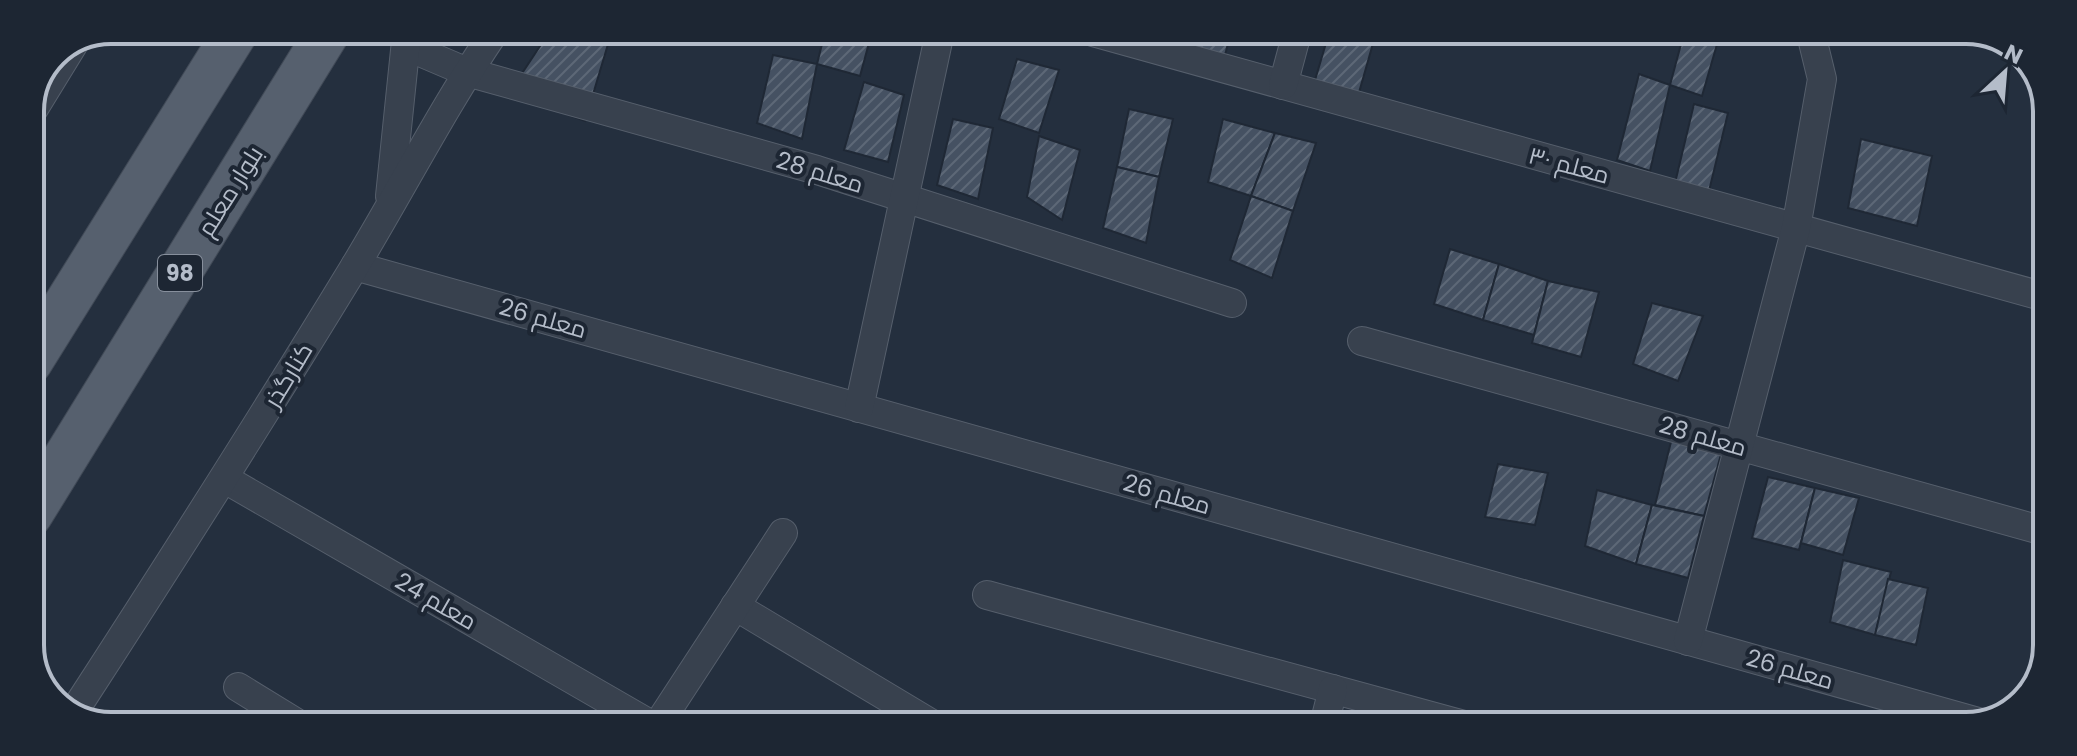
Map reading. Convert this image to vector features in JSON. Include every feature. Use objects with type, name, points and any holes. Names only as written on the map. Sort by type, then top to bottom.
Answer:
[{"type":"main road","points":[[44,340],[228,44]]},
{"type":"main road","name":"بلوار معلم","points":[[44,492],[320,44]]},
{"type":"street","points":[[389,209],[405,44]]},
{"type":"street","name":"معلم 28","points":[[417,44],[467,72],[817,170],[1232,303]]},
{"type":"street","name":"کنارگذر","points":[[79,703],[225,479],[486,44]]},
{"type":"street","points":[[859,408],[937,44]]},
{"type":"street","name":"معلم ۳۰","points":[[1136,44],[2033,294]]},
{"type":"street","points":[[1283,85],[1294,44]]},
{"type":"street","points":[[1688,641],[1796,228],[1822,79],[1813,44]]},
{"type":"street","name":"معلم 26","points":[[355,266],[1942,712]]},
{"type":"street","name":"معلم 28","points":[[1362,341],[2033,528]]},
{"type":"street","name":"معلم 24","points":[[225,479],[629,712]]},
{"type":"street","points":[[666,712],[783,533]]},
{"type":"street","points":[[987,595],[1417,712]]},
{"type":"street","points":[[735,606],[912,712]]},
{"type":"street","points":[[238,687],[279,712]]},
{"type":"street","points":[[1327,712],[1333,689]]},
{"type":"building","points":[[541,44],[608,44],[585,121],[509,93]]},
{"type":"building","points":[[822,44],[869,44],[860,76],[817,64]]},
{"type":"building","points":[[1187,44],[1228,44],[1224,59],[1186,50]]},
{"type":"building","points":[[1326,44],[1373,44],[1354,110],[1310,97]]},
{"type":"building","points":[[1681,44],[1717,44],[1702,96],[1670,85]]},
{"type":"building","points":[[773,55],[817,64],[802,139],[757,123]]},
{"type":"building","points":[[1017,59],[1059,70],[1039,133],[999,119]]},
{"type":"building","points":[[1639,74],[1670,85],[1650,171],[1617,160]]},
{"type":"building","points":[[864,82],[904,95],[888,162],[844,150]]},
{"type":"building","points":[[1694,104],[1728,113],[1708,195],[1675,183]]},
{"type":"building","points":[[1129,109],[1173,119],[1159,177],[1117,167]]},
{"type":"building","points":[[953,119],[993,128],[978,199],[937,185]]},
{"type":"building","points":[[1223,119],[1275,133],[1251,196],[1208,182]]},
{"type":"building","points":[[1275,133],[1316,143],[1293,211],[1251,196]]},
{"type":"building","points":[[1039,136],[1080,150],[1062,220],[1027,197]]},
{"type":"building","points":[[1861,139],[1932,156],[1917,226],[1848,208]]},
{"type":"building","points":[[1117,167],[1159,177],[1146,243],[1103,228]]},
{"type":"building","points":[[1251,196],[1293,211],[1272,278],[1230,260]]},
{"type":"building","points":[[1450,249],[1499,264],[1483,320],[1434,304]]},
{"type":"building","points":[[1499,264],[1548,281],[1534,335],[1483,320]]},
{"type":"building","points":[[1548,281],[1599,292],[1581,357],[1532,343]]},
{"type":"building","points":[[1652,303],[1703,316],[1678,381],[1633,364]]},
{"type":"building","points":[[1673,434],[1723,447],[1704,516],[1655,505]]},
{"type":"building","points":[[1498,464],[1548,473],[1535,525],[1485,517]]},
{"type":"building","points":[[1768,477],[1815,488],[1799,550],[1752,538]]},
{"type":"building","points":[[1815,488],[1859,498],[1843,555],[1801,543]]},
{"type":"building","points":[[1597,490],[1652,505],[1636,564],[1585,546]]},
{"type":"building","points":[[1652,505],[1704,516],[1688,578],[1636,564]]},
{"type":"building","points":[[1843,560],[1891,572],[1875,635],[1830,622]]},
{"type":"building","points":[[1888,579],[1928,588],[1916,645],[1875,635]]}]
